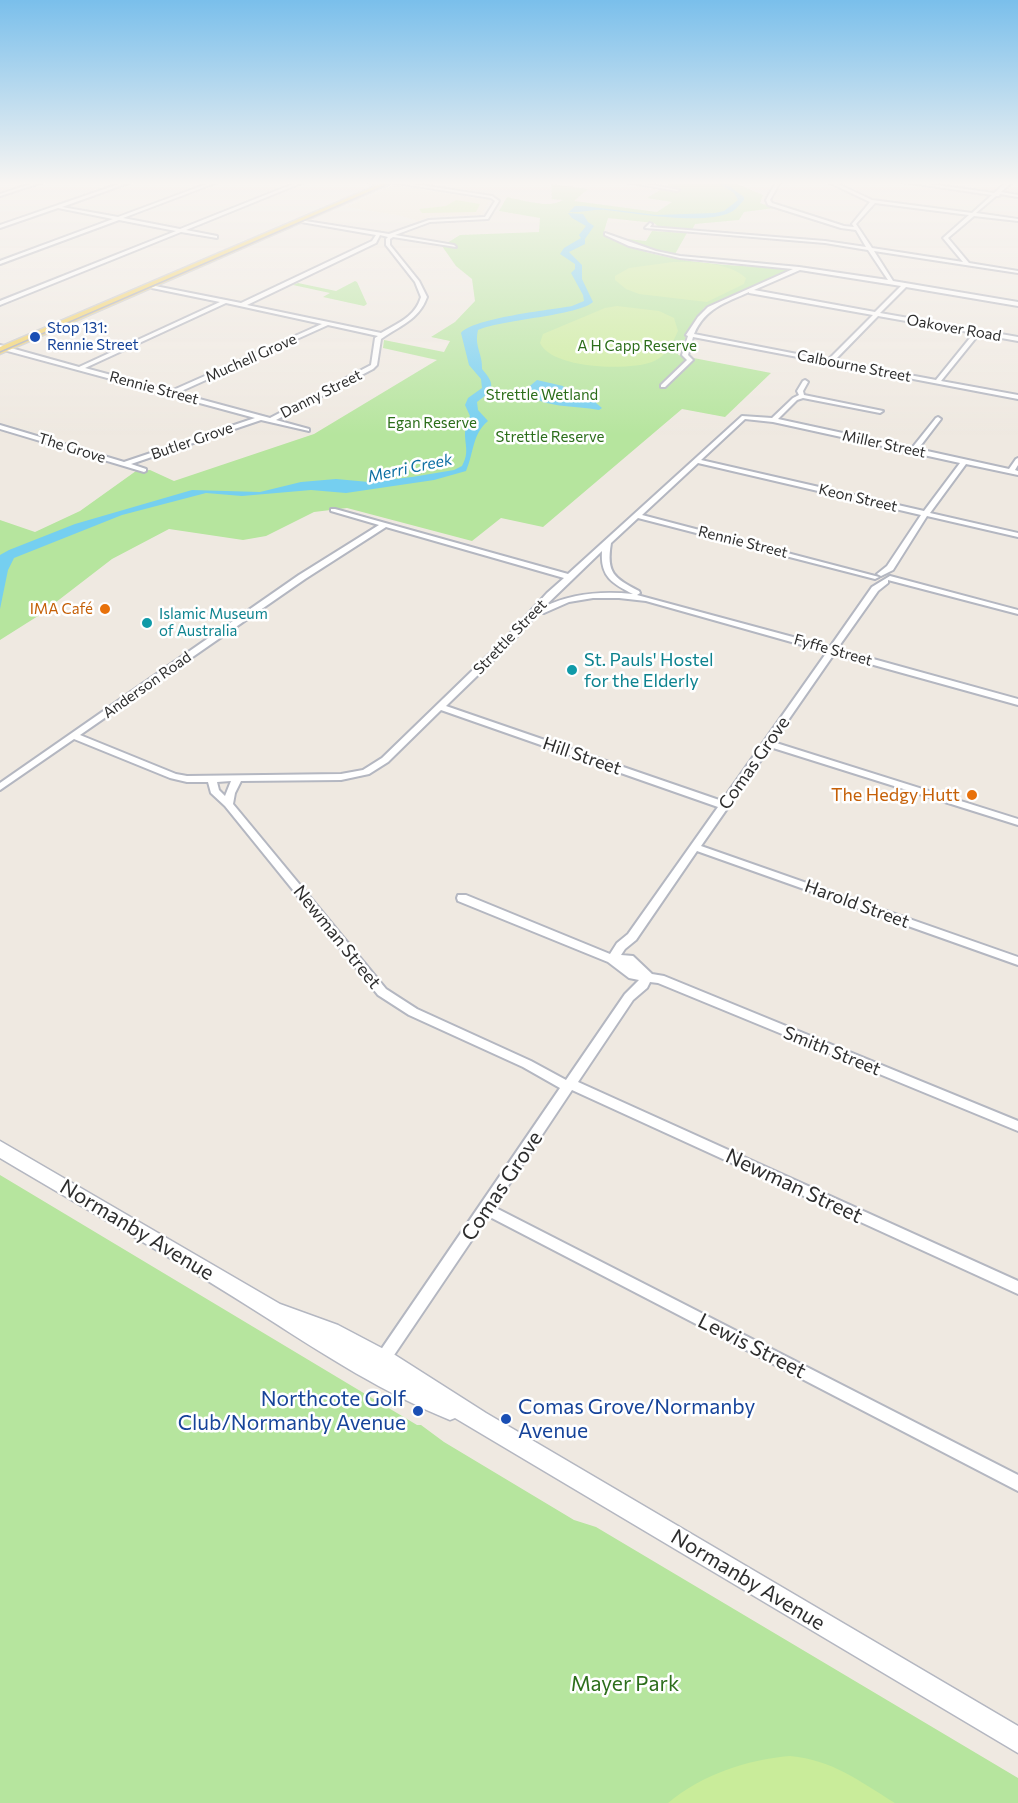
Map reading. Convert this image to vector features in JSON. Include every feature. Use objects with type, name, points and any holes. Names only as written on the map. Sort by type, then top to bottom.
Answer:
[{"type":"main road","points":[[2,349],[195,266]]},
{"type":"main road","name":"Normanby Avenue","points":[[0,1149],[274,1311],[316,1340],[378,1367],[478,1421],[1018,1740]]},
{"type":"street","points":[[0,303],[92,266]]},
{"type":"street","points":[[242,305],[323,266]]},
{"type":"street","points":[[152,286],[382,335],[413,317],[424,299],[417,282],[405,266]]},
{"type":"street","points":[[779,266],[1018,304]]},
{"type":"street","points":[[881,266],[892,283]]},
{"type":"street","points":[[981,266],[1018,272]]},
{"type":"street","points":[[663,386],[673,375],[680,373],[690,360],[685,355],[693,326],[710,308],[800,268]]},
{"type":"street","points":[[829,362],[905,285]]},
{"type":"street","name":"Oakover Road","points":[[749,291],[1018,339]]},
{"type":"street","points":[[81,368],[224,302]]},
{"type":"street","name":"Muchell Grove","points":[[172,393],[329,323]]},
{"type":"street","points":[[937,382],[976,332]]},
{"type":"street","name":"Danny Street","points":[[271,420],[371,368],[374,365],[378,338],[382,335]]},
{"type":"street","name":"Calbourne Street","points":[[690,335],[1018,397]]},
{"type":"street","name":"Rennie Street","points":[[2,349],[81,368],[308,430]]},
{"type":"street","points":[[802,396],[800,391],[805,382]]},
{"type":"street","points":[[773,420],[795,399],[802,396],[880,411]]},
{"type":"street","name":"Butler Grove","points":[[123,464],[261,417]]},
{"type":"street","name":"Miller Street","points":[[749,417],[773,420],[1015,472]]},
{"type":"street","name":"Strettle Street","points":[[237,779],[334,778],[360,774],[378,766],[534,615],[570,577],[740,419],[749,417]]},
{"type":"street","points":[[914,450],[938,419]]},
{"type":"street","name":"The Grove","points":[[0,427],[144,470]]},
{"type":"street","points":[[1015,472],[1018,460]]},
{"type":"street","name":"Keon Street","points":[[697,461],[1018,535]]},
{"type":"street","name":"Comas Grove","points":[[612,959],[621,946],[632,937],[725,806],[925,514],[965,461]]},
{"type":"street","points":[[333,510],[570,577]]},
{"type":"street","name":"Rennie Street","points":[[638,516],[1018,612]]},
{"type":"street","name":"Anderson Road","points":[[0,787],[302,577],[384,525]]},
{"type":"street","name":"Fyffe Street","points":[[607,543],[604,565],[610,577],[647,599]]},
{"type":"street","name":"Fyffe Street","points":[[534,615],[559,602],[584,595],[615,594],[647,599],[1018,702]]},
{"type":"street","name":"Hill Street","points":[[440,706],[725,806]]},
{"type":"street","points":[[74,736],[173,776],[187,779],[237,779]]},
{"type":"street","points":[[768,743],[1018,822]]},
{"type":"street","name":"Newman Street","points":[[212,779],[214,791],[228,804],[382,992],[413,1012],[570,1086],[1018,1288]]},
{"type":"street","points":[[228,804],[231,789],[237,779]]},
{"type":"street","name":"Harold Street","points":[[695,847],[1018,962]]},
{"type":"street","points":[[462,898],[612,959],[633,975]]},
{"type":"street","name":"Comas Grove","points":[[629,958],[632,937]]},
{"type":"street","points":[[612,959],[629,958]]},
{"type":"street","name":"Smith Street","points":[[629,958],[647,975],[1018,1126]]},
{"type":"street","name":"Comas Grove","points":[[629,997],[633,975]]},
{"type":"street","name":"Smith Street","points":[[633,975],[647,975]]},
{"type":"street","name":"Comas Grove","points":[[378,1367],[629,997],[644,984],[647,975]]},
{"type":"street","name":"Lewis Street","points":[[486,1209],[1018,1483]]},
{"type":"green space","points":[[456,266],[750,266],[791,269],[704,308],[682,344],[678,355],[771,373],[725,417],[682,409],[543,527],[501,518],[472,541],[347,508],[314,512],[266,536],[243,540],[169,529],[112,559],[38,616],[0,640],[0,520],[35,532],[80,511],[136,471],[150,470],[174,481],[314,434],[437,360],[383,348],[384,340],[444,352],[450,341],[431,337],[455,322],[475,301],[472,279]]},
{"type":"green space","points":[[721,266],[746,278],[744,284],[707,302],[639,294],[626,289],[615,280],[615,276],[629,268]]},
{"type":"green space","points":[[355,281],[367,304],[364,306],[323,297],[330,293],[293,285],[298,283],[336,291]]},
{"type":"green space","name":"A H Capp Reserve","points":[[617,306],[659,311],[674,318],[678,331],[665,353],[652,362],[641,365],[592,366],[559,358],[547,352],[540,343],[543,334],[605,308]]},
{"type":"green space","name":"Mayer Park","points":[[0,1175],[417,1425],[421,1425],[444,1442],[574,1520],[596,1527],[1018,1778],[1018,1803],[0,1803]]},
{"type":"green space","points":[[790,1756],[833,1767],[895,1803],[668,1803],[710,1776],[757,1761]]},
{"type":"water","points":[[575,266],[582,266],[582,279],[593,302],[572,311],[478,330],[477,341],[482,369],[490,379],[491,387],[490,391],[477,402],[478,410],[488,421],[476,438],[466,471],[434,480],[346,493],[311,490],[242,496],[206,493],[122,515],[14,558],[8,570],[0,609],[0,555],[75,524],[192,490],[260,492],[301,482],[336,479],[369,482],[454,470],[462,466],[466,453],[465,430],[470,416],[465,405],[468,398],[482,388],[481,379],[469,365],[461,333],[480,323],[572,306],[584,301],[571,273]]},
{"type":"water","name":"Strettle Wetland","points":[[537,380],[563,386],[566,390],[599,399],[596,403],[602,408],[599,410],[540,401],[524,391]]},
{"type":"tram line","points":[[0,352],[198,266]]},
{"type":"place","name":"Stop 131: Rennie Street","points":[[35,337]]},
{"type":"place","name":"IMA Café","points":[[105,609]]},
{"type":"place","name":"Islamic Museum of Australia","points":[[147,623]]},
{"type":"place","name":"St. Pauls' Hostel for the Elderly","points":[[572,670]]},
{"type":"place","name":"The Hedgy Hutt","points":[[972,795]]},
{"type":"place","name":"Northcote Golf Club/Normanby Avenue","points":[[418,1411]]},
{"type":"place","name":"Comas Grove/Normanby Avenue","points":[[506,1419]]},
{"type":"park label","name":"Egan Reserve","points":[[432,423]]},
{"type":"park label","name":"Strettle Reserve","points":[[550,437]]},
{"type":"water label","name":"Merri Creek","points":[[410,468]]}]
